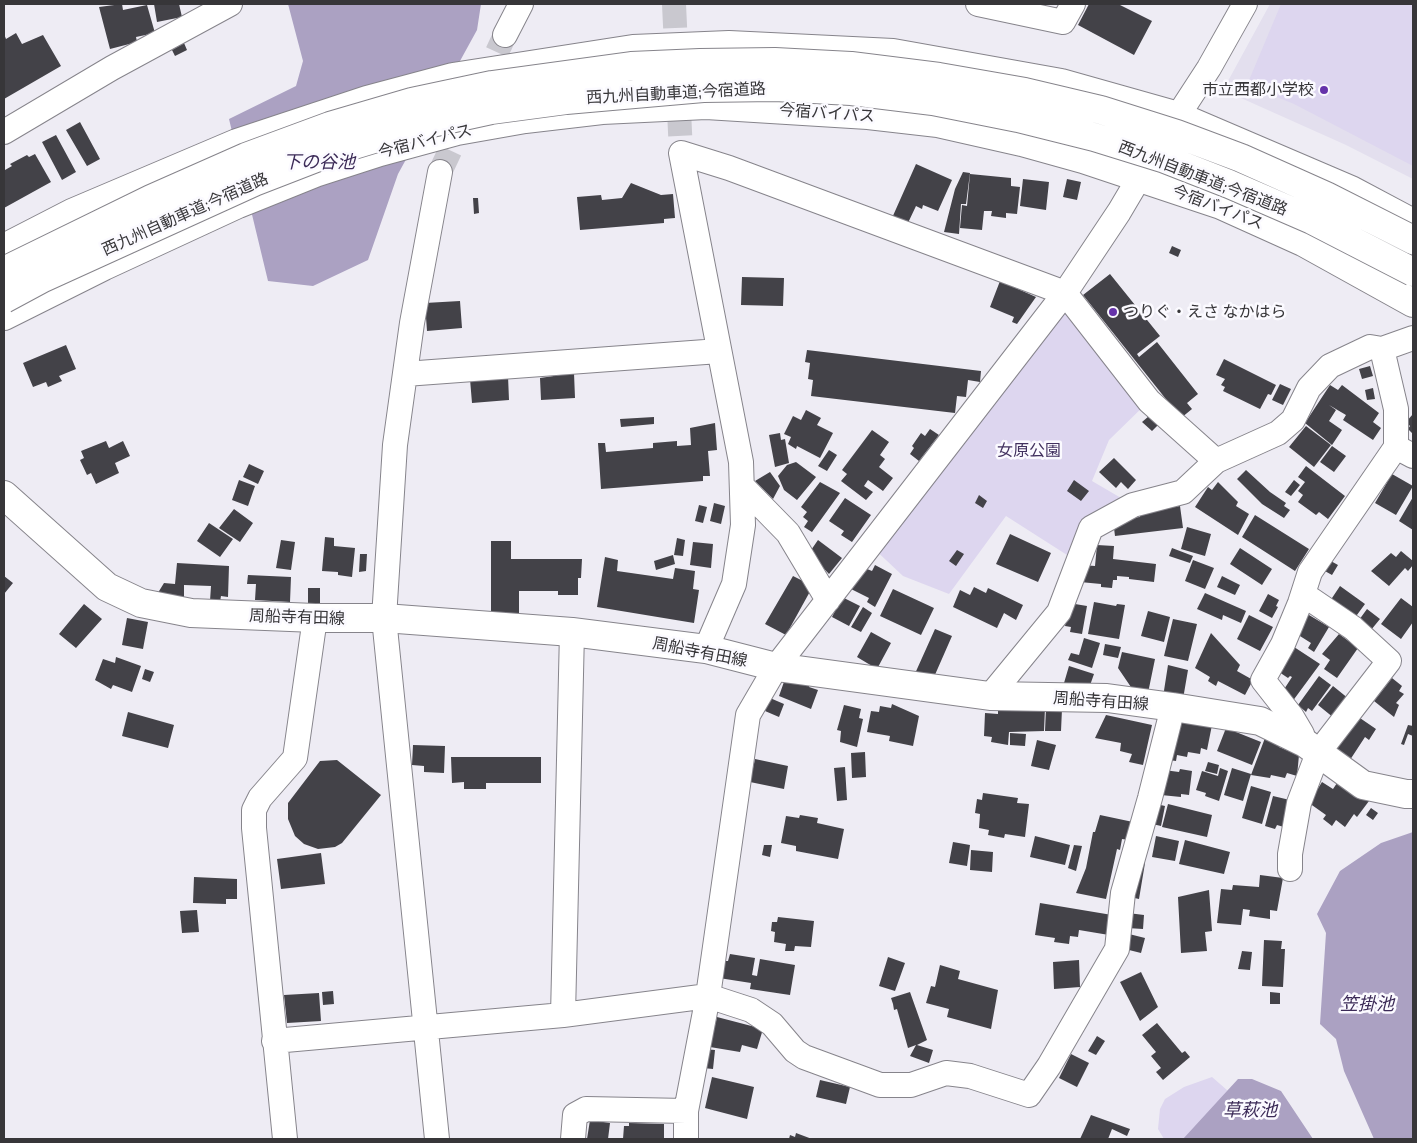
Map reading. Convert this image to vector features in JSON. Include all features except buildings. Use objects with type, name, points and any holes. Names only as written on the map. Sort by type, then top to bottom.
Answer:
[{"type":"main road","points":[[4,248],[72,213],[237,143],[367,100],[453,77],[633,50],[729,45],[893,53],[1061,83],[1175,120],[1351,190],[1413,223]]},
{"type":"main road","name":"西九州自動車道;今宿道路","points":[[4,271],[150,199],[246,157],[348,120],[412,102],[556,75],[631,66],[710,63],[774,62],[861,67],[939,76],[1025,92],[1091,108],[1177,134],[1240,158],[1326,196],[1413,240]]},
{"type":"main road","name":"西九州自動車道;今宿道路","points":[[4,300],[60,270],[254,182],[334,151],[396,132],[491,110],[636,92],[703,88],[775,87],[851,90],[932,101],[1018,118],[1094,137],[1165,159],[1229,184],[1312,220],[1413,272]]},
{"type":"main road","name":"今宿バイパス","points":[[4,316],[104,266],[238,204],[315,173],[457,131],[525,119],[602,110],[706,104],[868,115],[938,123],[1022,142],[1139,177],[1221,205],[1303,242],[1413,303]]},
{"type":"main road","name":"周船寺有田線","points":[[4,495],[107,587],[141,603],[190,612],[315,618],[384,618],[572,632],[706,650],[776,667],[990,696],[1107,698],[1173,707],[1260,721],[1308,747],[1362,785],[1405,788]]},
{"type":"street","points":[[4,132],[112,68],[230,4]]},
{"type":"street","points":[[505,34],[522,4]]},
{"type":"street","points":[[978,4],[1062,22],[1073,4]]},
{"type":"street","points":[[686,1139],[686,1111],[708,996],[748,715],[776,667],[1065,293],[1119,212],[1139,177],[1209,68],[1244,4]]},
{"type":"street","points":[[706,650],[734,584],[743,525],[741,462],[681,153],[729,168],[1065,293],[1149,400],[1216,461]]},
{"type":"street","points":[[437,1139],[384,618],[395,445],[405,374],[440,172]]},
{"type":"street","points":[[990,696],[1059,612],[1091,528],[1133,505],[1184,492],[1216,461],[1278,433],[1293,420],[1309,388],[1330,366],[1370,347],[1382,349],[1413,338]]},
{"type":"street","points":[[1290,869],[1290,854],[1308,747],[1292,717],[1263,680],[1283,644],[1310,572],[1404,451],[1405,403],[1382,349]]},
{"type":"street","points":[[405,374],[719,351]]},
{"type":"street","points":[[742,486],[788,533],[828,600]]},
{"type":"street","points":[[1303,594],[1353,628],[1389,661],[1308,747]]},
{"type":"street","points":[[285,1139],[274,1041],[254,828],[254,810],[260,798],[295,758],[315,618]]},
{"type":"street","points":[[563,1015],[572,632]]},
{"type":"street","points":[[274,1041],[563,1015],[708,996],[751,1010],[772,1024],[795,1051],[804,1058],[880,1084],[912,1084],[946,1073],[970,1076],[1029,1095],[1049,1066],[1117,949],[1123,893],[1173,707]]},
{"type":"street","points":[[573,1139],[575,1115],[586,1109],[686,1111]]},
{"type":"shaded area","name":"市立西都小学校","points":[[1270,4],[1413,4],[1413,179],[1346,145],[1241,98],[1228,81]]},
{"type":"green space","name":"市立西都小学校","points":[[1281,4],[1413,4],[1413,166],[1294,104],[1247,85]]},
{"type":"green space","name":"女原公園","points":[[1065,293],[1149,401],[1109,440],[1092,481],[1133,505],[1091,528],[1078,562],[1006,516],[949,594],[903,576],[870,545]]},
{"type":"green space","points":[[1212,1077],[1235,1097],[1198,1139],[1164,1139],[1158,1129],[1160,1109],[1165,1099],[1184,1087]]},
{"type":"water","name":"下の谷池","points":[[288,4],[481,4],[477,30],[398,174],[368,260],[313,286],[268,281],[229,119],[296,86],[303,61]]},
{"type":"water","name":"笠掛池","points":[[1413,832],[1413,1139],[1374,1139],[1344,1071],[1336,1039],[1320,1024],[1326,933],[1317,914],[1340,871],[1381,843]]},
{"type":"water","name":"草萩池","points":[[1238,1079],[1252,1079],[1281,1091],[1313,1139],[1183,1139]]},
{"type":"tunnel","points":[[674,4],[681,153]]},
{"type":"tunnel","points":[[482,85],[505,35]]},
{"type":"tunnel","points":[[440,172],[466,117]]},
{"type":"place","name":"市立西都小学校","points":[[1324,90]]},
{"type":"place","name":"つりぐ・えさ なかはら","points":[[1113,312]]}]
